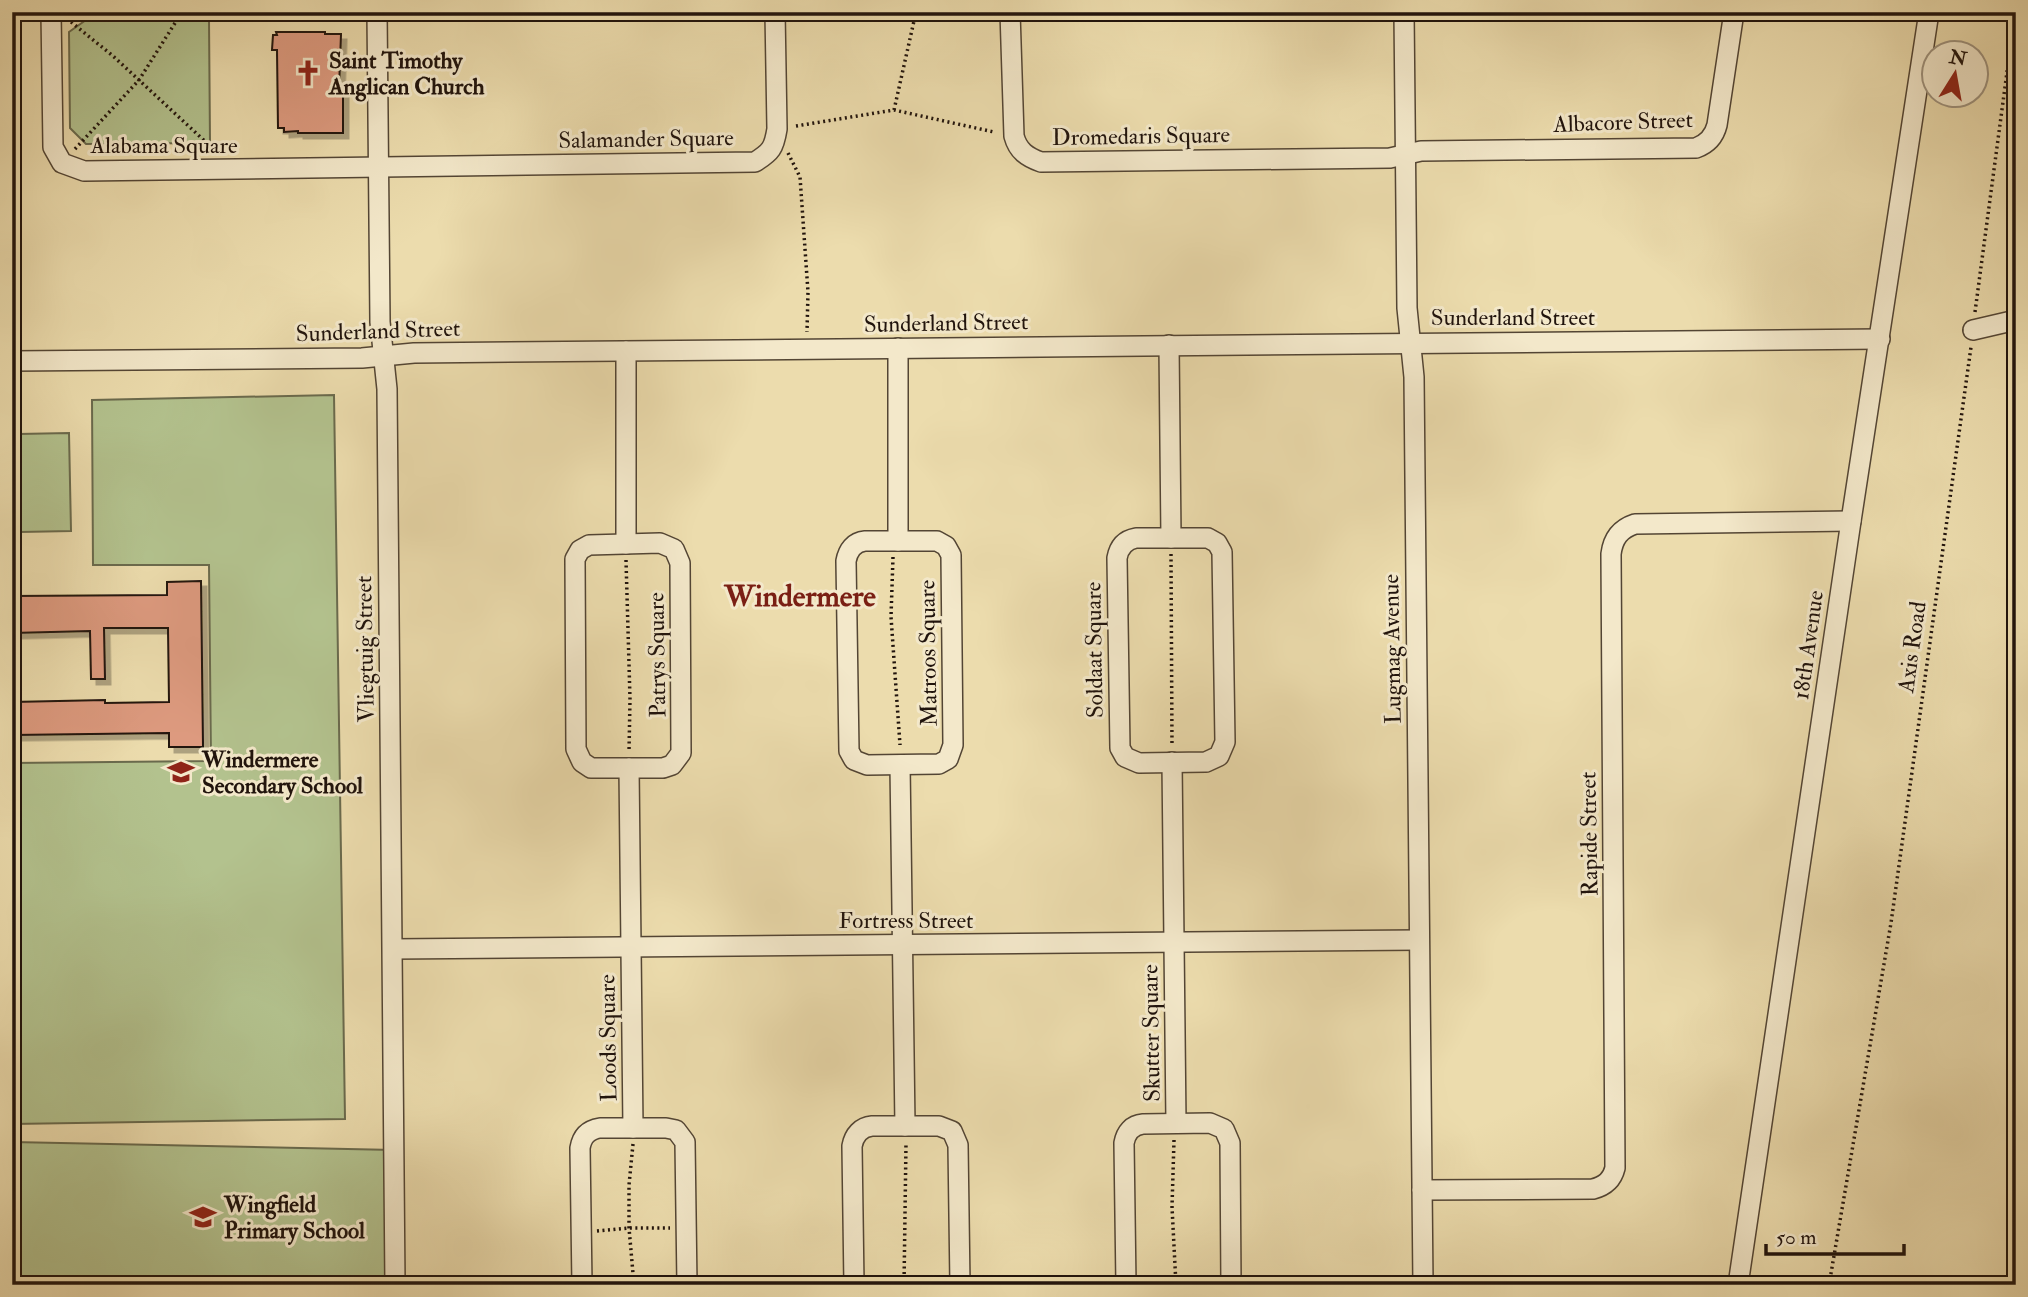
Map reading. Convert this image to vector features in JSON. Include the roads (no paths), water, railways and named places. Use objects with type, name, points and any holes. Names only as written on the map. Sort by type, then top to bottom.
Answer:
[{"type":"street","name":"Vliegtuig Street","points":[[377,12],[380,322],[387,389],[395,1285]]},
{"type":"street","name":"Salamander Square","points":[[378,167],[755,162],[769,153],[775,142],[777,129],[775,12]]},
{"type":"street","name":"Dromedaris Square","points":[[1010,12],[1014,136],[1023,153],[1041,162],[1390,158],[1405,154]]},
{"type":"street","name":"Lugmag Avenue","points":[[1404,12],[1407,308],[1414,377],[1423,1285]]},
{"type":"street","name":"Albacore Street","points":[[1405,154],[1421,150],[1702,146],[1712,137],[1717,125],[1734,12]]},
{"type":"street","name":"18th Avenue","points":[[1738,1285],[1929,12]]},
{"type":"street","name":"Alabama Square","points":[[51,16],[53,147],[62,163],[84,171],[378,167]]},
{"type":"street","points":[[1973,330],[2016,320]]},
{"type":"street","name":"Sunderland Street","points":[[12,361],[362,358],[414,353],[1880,339]]},
{"type":"street","points":[[1169,345],[1171,538]]},
{"type":"street","points":[[898,348],[898,541]]},
{"type":"street","points":[[625,544],[626,351]]},
{"type":"street","name":"Rapide Street","points":[[1422,1190],[1592,1189],[1610,1180],[1615,1168],[1611,554],[1614,539],[1627,527],[1635,524],[1851,521]]},
{"type":"street","name":"Soldaat Square","points":[[1171,538],[1208,538],[1217,543],[1222,552],[1225,742],[1222,752],[1210,761],[1134,762],[1125,757],[1120,748],[1117,558],[1123,544],[1132,539],[1171,538]]},
{"type":"street","name":"Matroos Square","points":[[932,541],[946,546],[952,560],[953,750],[948,759],[939,764],[900,765],[867,765],[854,760],[848,746],[847,556],[852,547],[860,542],[932,541]]},
{"type":"street","name":"Patrys Square","points":[[625,544],[666,544],[674,549],[680,563],[681,753],[676,762],[668,767],[591,768],[582,762],[576,749],[575,559],[580,550],[589,545],[625,544]]},
{"type":"street","points":[[1172,762],[1174,942]]},
{"type":"street","points":[[900,765],[905,1126]]},
{"type":"street","points":[[629,768],[631,947]]},
{"type":"street","name":"Fortress Street","points":[[393,949],[1419,940]]},
{"type":"street","name":"Skutter Square","points":[[1174,942],[1176,1124]]},
{"type":"street","name":"Loods Square","points":[[631,947],[633,1128]]},
{"type":"street","name":"Skutter Square","points":[[1126,1285],[1125,1138],[1130,1130],[1139,1125],[1176,1124],[1215,1124],[1224,1129],[1229,1137],[1231,1285]]},
{"type":"street","points":[[854,1285],[853,1141],[858,1132],[867,1127],[905,1126],[943,1126],[952,1131],[957,1140],[960,1285]]},
{"type":"street","name":"Loods Square","points":[[582,1285],[580,1148],[583,1138],[590,1131],[600,1128],[671,1128],[683,1138],[686,1147],[687,1285]]},
{"type":"place","name":"Saint Timothy Anglican Church","points":[[308,73]]},
{"type":"place","name":"Windermere Secondary School","points":[[181,772]]},
{"type":"place","name":"Wingfield Primary School","points":[[203,1217]]},
{"type":"district","name":"Windermere","points":[[800,596]]}]
